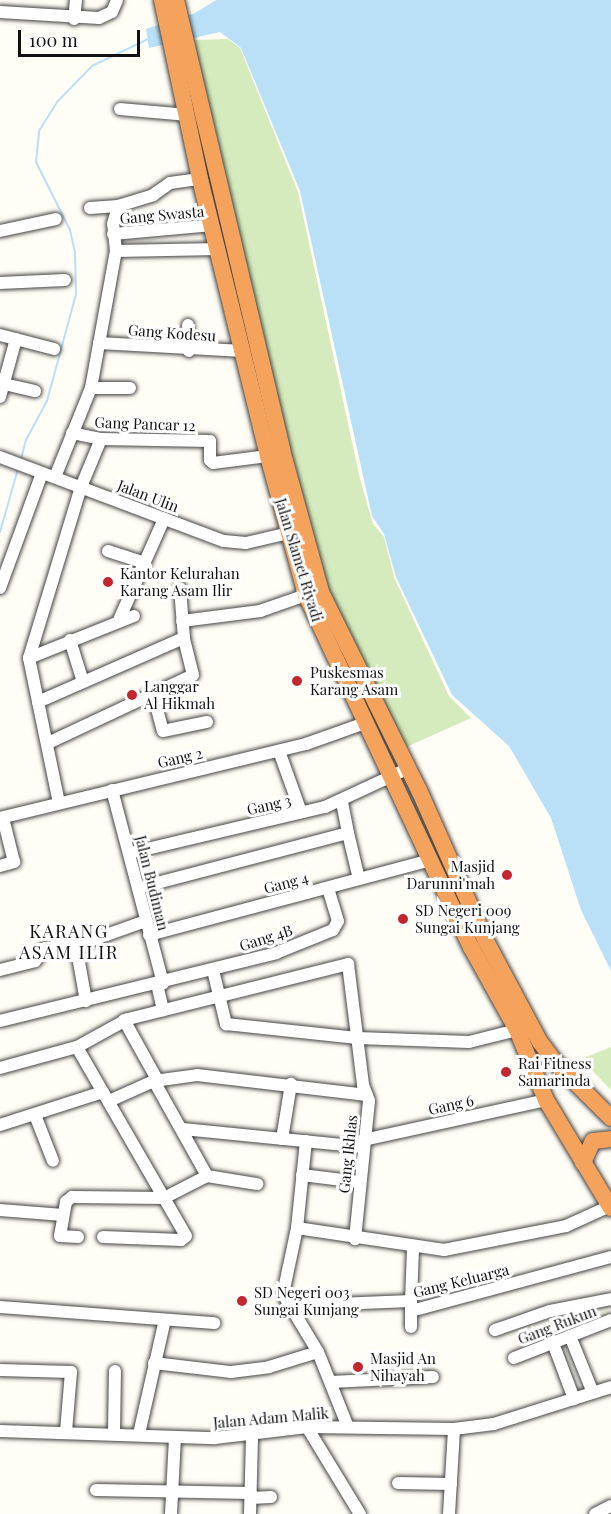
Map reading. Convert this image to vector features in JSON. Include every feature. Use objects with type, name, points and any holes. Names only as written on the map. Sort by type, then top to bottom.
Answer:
[{"type":"highway","name":"Jalan Slamet Riyadi","points":[[170,7],[268,421],[268,456],[306,594],[471,947],[517,1030],[546,1100],[610,1207]]},
{"type":"highway","name":"Jalan Slamet Riyadi","points":[[180,55],[200,179],[243,351],[268,421],[321,592],[409,768],[486,941],[540,1042],[555,1062],[611,1118]]},
{"type":"highway","points":[[401,796],[419,790]]},
{"type":"highway","points":[[583,1163],[593,1141],[611,1139]]},
{"type":"street","points":[[74,19],[76,0]]},
{"type":"street","points":[[0,17],[0,12],[74,19],[105,16],[117,0]]},
{"type":"street","points":[[120,109],[188,115]]},
{"type":"street","points":[[90,208],[118,206],[153,195],[171,183],[200,179]]},
{"type":"street","points":[[55,477],[91,388],[116,251],[113,234],[118,206]]},
{"type":"street","points":[[0,231],[56,219]]},
{"type":"street","name":"Gang Swasta","points":[[113,234],[213,225]]},
{"type":"street","points":[[116,251],[219,249]]},
{"type":"street","points":[[0,283],[65,280]]},
{"type":"street","points":[[188,325],[189,351]]},
{"type":"street","points":[[0,336],[54,349]]},
{"type":"street","points":[[0,397],[16,339]]},
{"type":"street","name":"Gang Kodesu","points":[[99,343],[189,351],[243,351]]},
{"type":"street","points":[[2,384],[35,392]]},
{"type":"street","points":[[91,388],[130,388]]},
{"type":"street","name":"Gang Pancar 12","points":[[72,433],[101,439],[210,441],[210,460],[213,463],[268,456]]},
{"type":"street","points":[[59,803],[29,657],[81,487],[101,439]]},
{"type":"street","name":"Jalan Ulin","points":[[1,457],[164,519],[236,543],[289,533]]},
{"type":"street","points":[[0,588],[42,473]]},
{"type":"street","points":[[119,620],[164,519]]},
{"type":"street","points":[[108,551],[145,563]]},
{"type":"street","points":[[48,743],[193,675],[184,638],[180,588]]},
{"type":"street","points":[[182,621],[260,611],[306,594]]},
{"type":"street","points":[[29,657],[134,616]]},
{"type":"street","points":[[38,702],[184,638]]},
{"type":"street","points":[[70,640],[83,682]]},
{"type":"street","points":[[153,694],[164,731],[207,722]]},
{"type":"street","name":"Gang 2","points":[[2,818],[279,751],[366,723]]},
{"type":"street","points":[[279,751],[301,813]]},
{"type":"street","name":"Gang 3","points":[[130,853],[301,813],[342,801],[409,768]]},
{"type":"street","name":"Jalan Budiman","points":[[112,790],[130,853],[160,983],[164,1010]]},
{"type":"street","points":[[342,801],[358,879]]},
{"type":"street","points":[[0,866],[14,862],[2,818]]},
{"type":"street","points":[[138,888],[348,833]]},
{"type":"street","name":"Gang 4","points":[[149,935],[431,860]]},
{"type":"street","name":"Gang 4B","points":[[0,1021],[276,953],[333,930],[338,921],[328,888]]},
{"type":"street","points":[[0,970],[35,961],[45,948],[76,945],[146,921]]},
{"type":"street","points":[[76,945],[86,1001]]},
{"type":"street","name":"Gang Ikhlas","points":[[219,998],[348,964],[367,1095],[355,1239]]},
{"type":"street","points":[[213,970],[226,1024],[357,1038],[469,1042],[517,1030]]},
{"type":"street","points":[[0,1068],[77,1047],[124,1020],[219,998]]},
{"type":"street","points":[[124,1020],[183,1129],[184,1137],[207,1176]]},
{"type":"street","points":[[77,1047],[186,1236],[185,1239],[104,1238]]},
{"type":"street","points":[[0,1125],[156,1081],[197,1075],[291,1084],[367,1095]]},
{"type":"street","points":[[282,1139],[291,1084]]},
{"type":"street","name":"Gang 6","points":[[183,1129],[306,1141],[363,1143],[546,1100]]},
{"type":"street","points":[[35,1115],[53,1161]]},
{"type":"street","points":[[306,1141],[297,1228],[283,1294],[287,1306],[318,1352],[348,1427]]},
{"type":"street","points":[[302,1175],[359,1182]]},
{"type":"street","points":[[78,1237],[60,1236],[66,1202],[72,1197],[164,1198],[207,1176],[257,1184]]},
{"type":"street","points":[[297,1228],[413,1248],[444,1250],[536,1234],[566,1226],[610,1207]]},
{"type":"street","points":[[0,1210],[63,1215]]},
{"type":"street","points":[[411,1327],[413,1248]]},
{"type":"street","name":"Gang Keluarga","points":[[287,1306],[411,1306],[611,1257]]},
{"type":"street","points":[[495,1330],[550,1311],[611,1299]]},
{"type":"street","points":[[0,1307],[214,1323]]},
{"type":"street","points":[[139,1434],[165,1320]]},
{"type":"street","name":"Gang Rukun","points":[[514,1358],[611,1320]]},
{"type":"street","points":[[570,1336],[593,1393]]},
{"type":"street","points":[[553,1343],[574,1399]]},
{"type":"street","points":[[154,1363],[249,1371],[318,1352]]},
{"type":"street","points":[[0,1370],[71,1372],[66,1432]]},
{"type":"street","points":[[114,1432],[115,1371]]},
{"type":"street","points":[[330,1382],[434,1377]]},
{"type":"street","name":"Jalan Adam Malik","points":[[0,1431],[114,1432],[175,1437],[252,1437],[307,1427],[454,1429],[494,1424],[611,1387]]},
{"type":"street","points":[[307,1427],[360,1514]]},
{"type":"street","points":[[449,1514],[454,1429]]},
{"type":"street","points":[[171,1514],[175,1437]]},
{"type":"street","points":[[250,1514],[252,1437]]},
{"type":"street","points":[[398,1483],[451,1484]]},
{"type":"street","points":[[96,1490],[271,1497]]},
{"type":"street","points":[[595,1514],[611,1506]]},
{"type":"green space","points":[[228,39],[240,48],[298,192],[360,479],[373,524],[384,537],[394,577],[449,696],[471,718],[404,748],[334,609],[302,501],[192,40]]},
{"type":"green space","points":[[611,1047],[611,1090],[581,1059]]},
{"type":"water","points":[[216,0],[611,0],[611,971],[581,910],[551,818],[509,746],[452,695],[396,577],[384,534],[372,516],[300,191],[241,48],[220,32],[149,48],[146,29],[195,13]]},
{"type":"waterway","points":[[21,460],[25,442],[47,401],[76,294],[75,252],[70,230],[36,162],[39,131],[57,102],[92,66],[148,39]]},
{"type":"waterway","points":[[0,532],[18,469]]},
{"type":"place","name":"Kantor Kelurahan Karang Asam Ilir","points":[[108,582]]},
{"type":"place","name":"Puskesmas Karang Asam","points":[[297,681]]},
{"type":"place","name":"Langgar Al Hikmah","points":[[132,695]]},
{"type":"place","name":"Masjid Darunni'mah","points":[[507,875]]},
{"type":"place","name":"SD Negeri 009 Sungai Kunjang","points":[[403,919]]},
{"type":"place","name":"Rai Fitness Samarinda","points":[[506,1072]]},
{"type":"place","name":"SD Negeri 003 Sungai Kunjang","points":[[242,1301]]},
{"type":"place","name":"Masjid An Nihayah","points":[[358,1367]]},
{"type":"district","name":"KARANG ASAM ILIR","points":[[69,942]]}]
